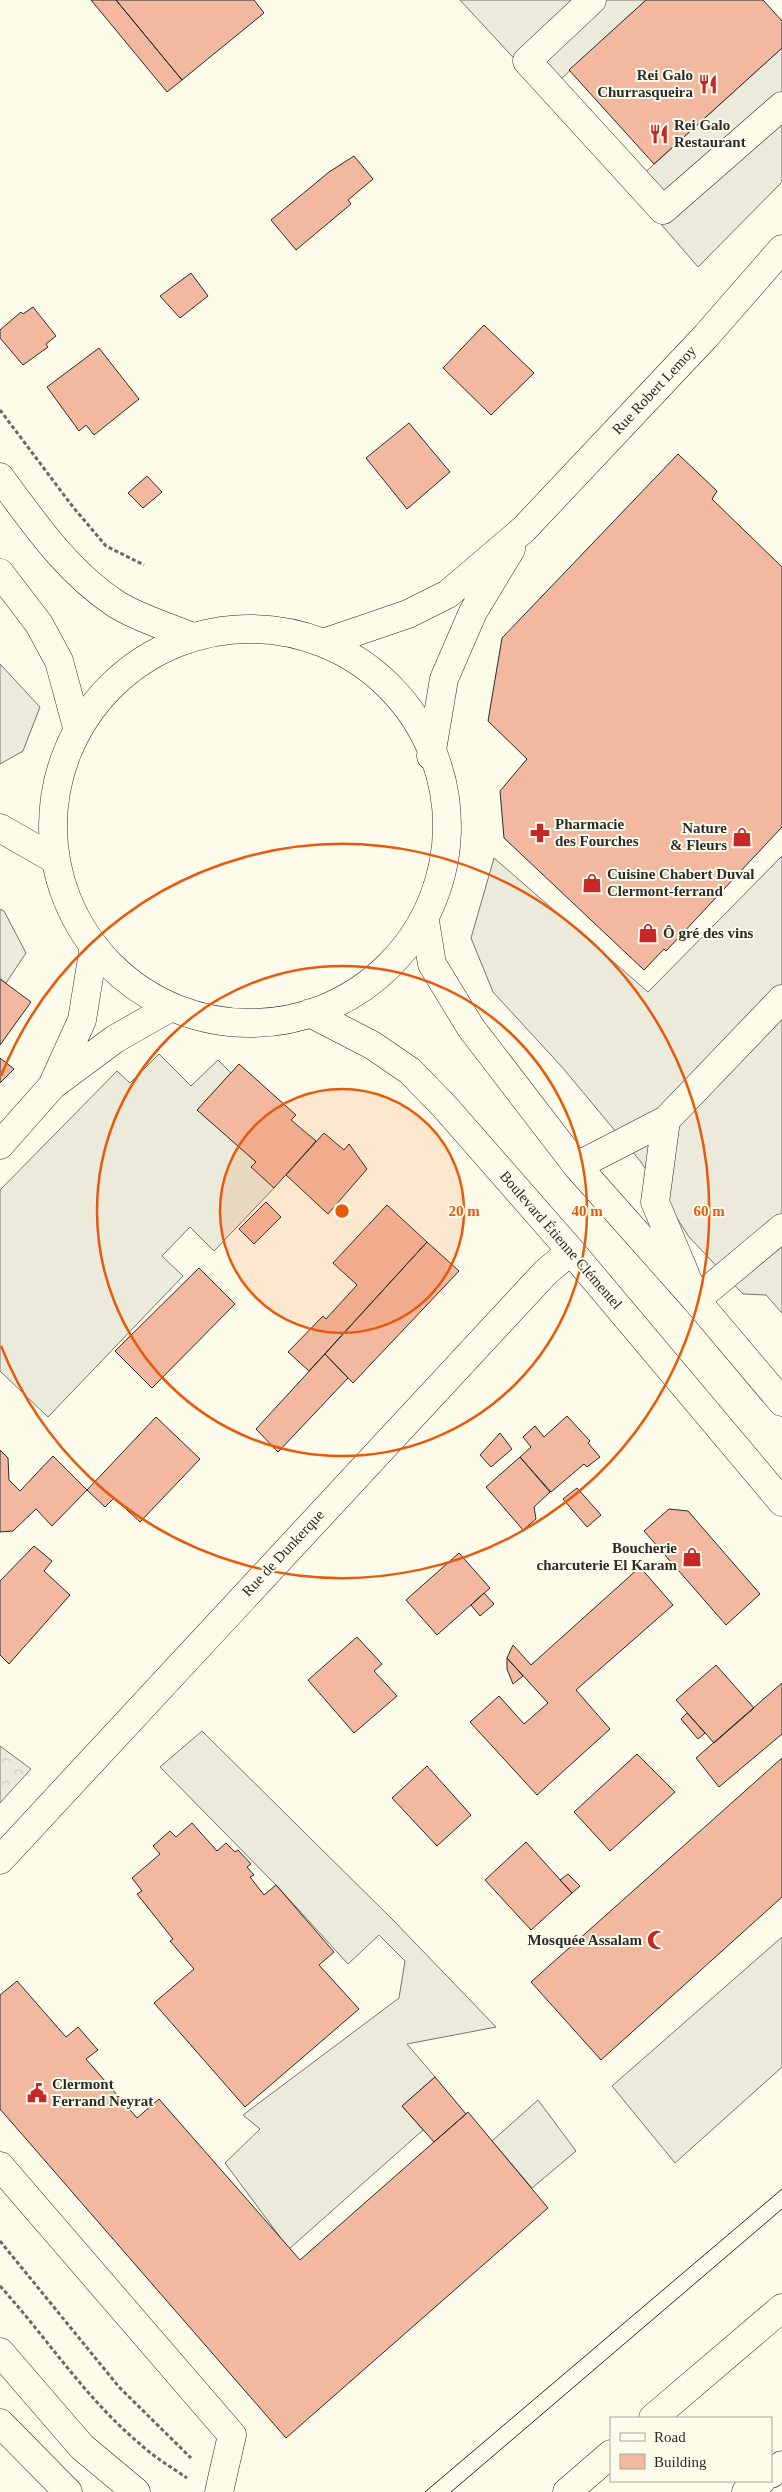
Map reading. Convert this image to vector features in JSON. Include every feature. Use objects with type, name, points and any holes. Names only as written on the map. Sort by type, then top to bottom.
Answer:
[{"type":"main road","points":[[592,0],[527,61],[664,210],[782,106]]},
{"type":"main road","name":"Rue Robert Lemoy","points":[[326,642],[408,614],[448,594],[524,529],[706,336],[782,249]]},
{"type":"main road","points":[[0,477],[52,546],[90,583],[117,604],[190,636]]},
{"type":"main road","name":"Rue Robert Lemoy","points":[[431,756],[444,679],[474,612],[524,529]]},
{"type":"main road","points":[[0,573],[39,624],[59,661],[77,727]]},
{"type":"main road","points":[[236,628],[287,633],[318,638],[326,642],[358,658],[385,681],[412,714],[431,756],[444,792],[448,836],[440,882],[425,921],[404,950],[383,974],[351,997],[310,1013],[228,1023],[180,1011],[143,992],[123,977],[94,946],[66,893],[54,859],[52,826],[56,797],[77,727],[109,689],[142,662],[190,636],[236,628]]},
{"type":"main road","points":[[0,828],[54,859]]},
{"type":"main road","points":[[425,921],[432,964],[471,1028],[578,1166],[696,1300],[782,1402]]},
{"type":"main road","points":[[53,1085],[82,1020],[94,946]]},
{"type":"main road","points":[[578,1166],[666,1120],[782,999]]},
{"type":"main road","points":[[0,1145],[53,1085],[115,1039],[171,1007]]},
{"type":"main road","name":"Boulevard Étienne Clémentel","points":[[310,1013],[372,1045],[410,1071],[445,1107],[571,1251],[782,1502]]},
{"type":"main road","points":[[666,1120],[655,1202],[696,1300]]},
{"type":"main road","points":[[696,1300],[782,1228]]},
{"type":"main road","name":"Rue de Dunkerque","points":[[0,1860],[532,1286],[571,1251]]},
{"type":"main road","points":[[0,2166],[232,2435],[220,2488]]},
{"type":"main road","points":[[654,2417],[782,2308]]},
{"type":"main road","points":[[0,2352],[82,2447],[136,2492]]},
{"type":"main road","points":[[0,2422],[68,2492]]},
{"type":"main road","points":[[567,2492],[610,2455]]},
{"type":"main road","points":[[746,2492],[760,2482]]},
{"type":"path","points":[[0,410],[73,508],[106,546],[144,565]]},
{"type":"path","points":[[0,2241],[119,2387],[220,2488]]},
{"type":"path","points":[[0,2286],[91,2396],[120,2426],[140,2445],[192,2482]]},
{"type":"green space","points":[[0,1746],[31,1769],[0,1803]]},
{"type":"shaded area","points":[[460,0],[646,0],[546,93]]},
{"type":"shaded area","points":[[782,48],[782,182],[698,267],[629,187]]},
{"type":"shaded area","points":[[0,664],[40,707],[23,751],[0,764]]},
{"type":"shaded area","points":[[782,856],[782,1313],[766,1295],[743,1294],[689,1237],[641,1162],[562,1067],[493,992],[471,938],[494,858],[648,992]]},
{"type":"shaded area","points":[[0,909],[4,911],[26,953],[6,983],[0,979]]},
{"type":"shaded area","points":[[159,1054],[191,1086],[218,1060],[231,1073],[198,1110],[256,1162],[274,1188],[214,1251],[190,1227],[162,1256],[183,1276],[48,1417],[0,1371],[0,1190],[117,1071],[130,1083]]},
{"type":"shaded area","points":[[202,1731],[393,1920],[496,2027],[407,2044],[435,2077],[402,2106],[423,2130],[289,2249],[225,2163],[260,2129],[243,2115],[399,1998],[405,1961],[379,1935],[348,1964],[276,1885],[160,1767]]},
{"type":"shaded area","points":[[782,1937],[782,2067],[675,2163],[612,2086]]},
{"type":"shaded area","points":[[538,2100],[576,2151],[532,2188],[492,2141]]},
{"type":"building","points":[[91,0],[116,0],[182,80],[167,92]]},
{"type":"building","points":[[116,0],[254,0],[264,13],[182,80]]},
{"type":"building","points":[[646,0],[763,0],[782,21],[782,48],[654,164],[569,70]]},
{"type":"building","points":[[354,156],[373,179],[348,200],[351,204],[296,250],[271,220],[329,172]]},
{"type":"building","points":[[191,273],[208,296],[180,318],[160,296]]},
{"type":"building","points":[[33,307],[56,336],[46,344],[48,347],[23,365],[0,338],[0,330],[21,312],[23,314]]},
{"type":"building","points":[[484,325],[534,373],[491,415],[443,368]]},
{"type":"building","points":[[99,348],[139,399],[94,435],[86,425],[79,431],[47,387]]},
{"type":"building","points":[[409,423],[450,472],[407,509],[366,458]]},
{"type":"building","points":[[678,454],[717,491],[712,499],[782,567],[782,827],[666,951],[664,949],[644,970],[504,838],[500,791],[527,759],[488,721],[502,638]]},
{"type":"building","points":[[147,476],[162,492],[143,508],[128,493]]},
{"type":"building","points":[[0,979],[31,1002],[0,1045]]},
{"type":"building","points":[[0,1058],[14,1069],[0,1083]]},
{"type":"building","points":[[239,1064],[296,1115],[291,1120],[316,1141],[274,1188],[251,1167],[256,1162],[197,1110]]},
{"type":"building","points":[[324,1133],[344,1150],[349,1144],[367,1169],[328,1214],[286,1175]]},
{"type":"building","points":[[266,1202],[281,1217],[254,1244],[239,1229]]},
{"type":"building","points":[[387,1205],[427,1242],[309,1371],[288,1352],[323,1316],[326,1319],[357,1285],[333,1263]]},
{"type":"building","points":[[427,1242],[459,1271],[353,1383],[325,1354]]},
{"type":"building","points":[[199,1268],[235,1304],[152,1388],[115,1351]]},
{"type":"building","points":[[325,1354],[348,1378],[278,1452],[256,1429]]},
{"type":"building","points":[[567,1416],[590,1441],[588,1443],[600,1457],[587,1467],[584,1464],[551,1492],[520,1457],[531,1447],[523,1437],[535,1426],[544,1437]]},
{"type":"building","points":[[156,1417],[200,1459],[140,1522],[114,1498],[105,1507],[87,1490]]},
{"type":"building","points":[[500,1433],[512,1449],[491,1467],[480,1455]]},
{"type":"building","points":[[0,1450],[8,1458],[9,1480],[20,1491],[53,1456],[87,1490],[52,1526],[36,1509],[13,1531],[0,1532]]},
{"type":"building","points":[[520,1457],[550,1492],[534,1507],[536,1519],[523,1530],[486,1487]]},
{"type":"building","points":[[577,1488],[601,1515],[587,1527],[563,1499]]},
{"type":"building","points":[[669,1509],[688,1511],[760,1594],[726,1625],[644,1531]]},
{"type":"building","points":[[34,1546],[52,1561],[44,1571],[70,1595],[9,1664],[0,1655],[0,1581]]},
{"type":"building","points":[[459,1553],[490,1588],[437,1635],[406,1600]]},
{"type":"building","points":[[640,1567],[673,1605],[576,1690],[610,1729],[537,1795],[470,1722],[499,1696],[524,1724],[548,1703],[507,1658],[513,1645],[531,1665]]},
{"type":"building","points":[[484,1593],[494,1604],[480,1616],[471,1605]]},
{"type":"building","points":[[357,1637],[382,1664],[374,1671],[397,1696],[354,1733],[308,1680]]},
{"type":"building","points":[[507,1658],[523,1676],[513,1684],[507,1669]]},
{"type":"building","points":[[716,1665],[754,1708],[714,1743],[676,1700]]},
{"type":"building","points":[[782,1683],[782,1734],[719,1787],[696,1758]]},
{"type":"building","points":[[687,1713],[705,1733],[698,1739],[681,1719]]},
{"type":"building","points":[[637,1754],[675,1792],[610,1851],[574,1812]]},
{"type":"building","name":"Mosquée Assalam","points":[[782,1758],[782,1897],[601,2060],[531,1982]]},
{"type":"building","points":[[427,1766],[471,1815],[437,1846],[392,1798]]},
{"type":"building","points":[[192,1823],[217,1851],[226,1843],[235,1852],[238,1850],[251,1864],[247,1867],[254,1875],[250,1877],[264,1895],[276,1885],[334,1952],[319,1965],[359,2009],[245,2107],[154,2003],[194,1969],[170,1941],[173,1939],[137,1894],[142,1891],[132,1878],[160,1854],[153,1846],[170,1831],[176,1837]]},
{"type":"building","points":[[526,1842],[572,1893],[531,1930],[485,1880]]},
{"type":"building","points":[[568,1874],[580,1886],[572,1893],[560,1880]]},
{"type":"building","points":[[17,1981],[66,2037],[78,2027],[98,2050],[86,2059],[137,2118],[159,2099],[300,2260],[468,2112],[548,2208],[286,2438],[0,2109],[0,1995]]},
{"type":"building","points":[[435,2077],[466,2114],[434,2142],[402,2106]]},
{"type":"tram line","points":[[425,2492],[782,2189]]},
{"type":"tram line","points":[[451,2492],[782,2209]]},
{"type":"place","name":"Rei Galo Churrasqueira","points":[[708,84]]},
{"type":"place","name":"Rei Galo Restaurant","points":[[659,134]]},
{"type":"place","name":"Pharmacie des Fourches","points":[[540,833]]},
{"type":"place","name":"Nature & Fleurs","points":[[742,837]]},
{"type":"place","name":"Cuisine Chabert Duval Clermont-ferrand","points":[[592,883]]},
{"type":"place","name":"Ô gré des vins","points":[[648,933]]},
{"type":"place","name":"Boucherie charcuterie El Karam","points":[[692,1557]]},
{"type":"place","name":"Mosquée Assalam","points":[[657,1940]]},
{"type":"place","name":"Clermont Ferrand Neyrat","points":[[37,2093]]}]
